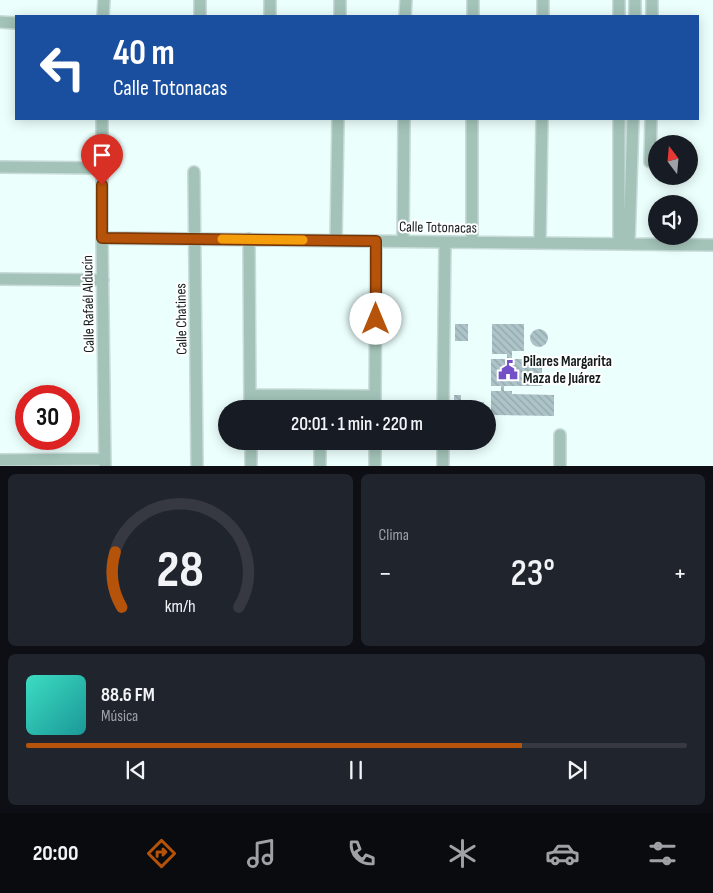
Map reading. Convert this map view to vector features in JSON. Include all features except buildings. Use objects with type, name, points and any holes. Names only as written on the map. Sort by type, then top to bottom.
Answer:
[{"type":"street","points":[[103,15],[104,0]]},
{"type":"street","points":[[200,0],[200,15]]},
{"type":"street","points":[[270,0],[270,15]]},
{"type":"street","points":[[340,0],[340,15]]},
{"type":"street","points":[[405,15],[406,0]]},
{"type":"street","points":[[473,0],[473,15]]},
{"type":"street","points":[[543,0],[543,15]]},
{"type":"street","points":[[619,0],[619,15]]},
{"type":"street","points":[[635,0],[635,15]]},
{"type":"street","points":[[652,0],[652,15]]},
{"type":"street","points":[[0,22],[15,23]]},
{"type":"street","name":"Calle Rafaél Alducín","points":[[102,120],[104,462]]},
{"type":"street","points":[[336,240],[338,120]]},
{"type":"street","points":[[402,241],[404,120]]},
{"type":"street","points":[[472,120],[472,242]]},
{"type":"street","points":[[540,243],[542,120]]},
{"type":"street","points":[[619,120],[624,244]]},
{"type":"street","points":[[624,244],[632,120]]},
{"type":"street","points":[[651,120],[651,135]]},
{"type":"street","points":[[0,167],[102,168]]},
{"type":"street","name":"Calle Chatines","points":[[194,172],[197,466]]},
{"type":"street","name":"Calle Totonacas","points":[[102,238],[713,245]]},
{"type":"street","points":[[249,239],[250,400]]},
{"type":"street","points":[[375,400],[376,241]]},
{"type":"street","points":[[443,400],[445,242]]},
{"type":"street","points":[[0,278],[103,280]]},
{"type":"street","points":[[250,395],[375,396]]},
{"type":"street","points":[[560,434],[560,466]]},
{"type":"street","points":[[250,450],[251,466]]},
{"type":"street","points":[[320,450],[320,466]]},
{"type":"street","points":[[375,450],[375,466]]},
{"type":"street","points":[[443,450],[443,466]]},
{"type":"street","points":[[0,460],[104,462]]},
{"type":"slow traffic","points":[[222,239],[303,240]]},
{"type":"place","name":"Pilares Margarita Maza de Juárez","points":[[508,370]]},
{"type":"route","points":[[102,185],[102,238],[376,241],[376,319]]}]
